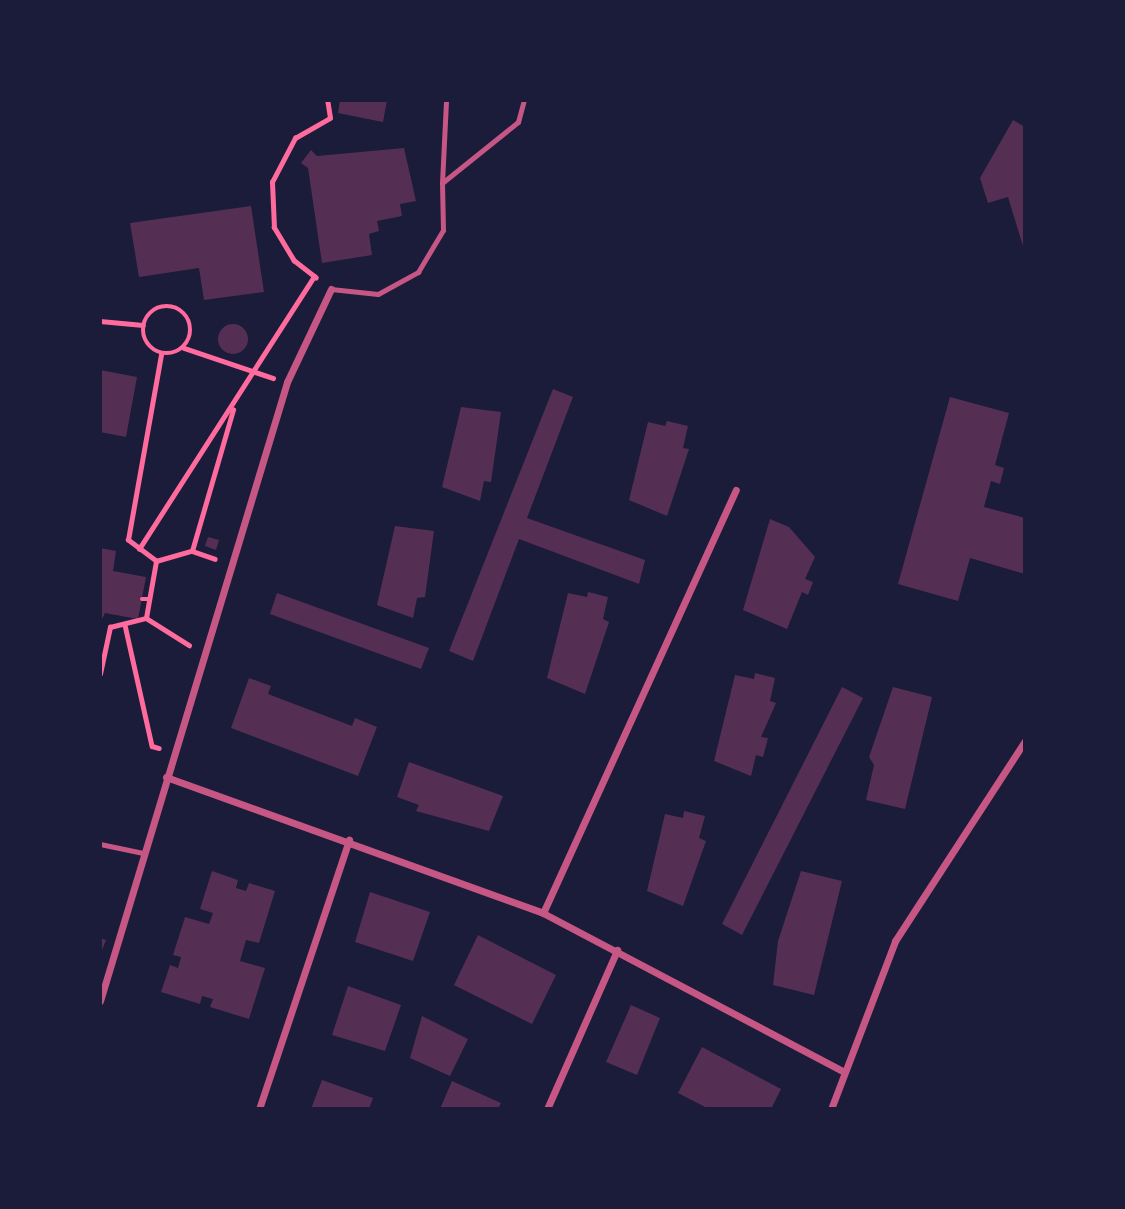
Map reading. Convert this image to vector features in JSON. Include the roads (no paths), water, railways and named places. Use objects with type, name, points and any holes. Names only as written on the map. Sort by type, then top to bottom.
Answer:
[{"type":"street","points":[[100,1001],[173,752],[207,651],[287,382],[331,289]]},
{"type":"street","points":[[543,913],[736,490]]},
{"type":"street","points":[[831,1109],[895,941],[1025,741]]},
{"type":"street","points":[[166,777],[349,840],[543,913],[845,1072]]},
{"type":"street","points":[[259,1109],[349,840]]},
{"type":"street","points":[[547,1109],[617,950]]},
{"type":"lane","points":[[331,289],[378,295],[418,272],[443,230],[446,100]]},
{"type":"lane","points":[[442,183],[518,122],[524,100]]},
{"type":"lane","points":[[100,844],[143,853]]}]
